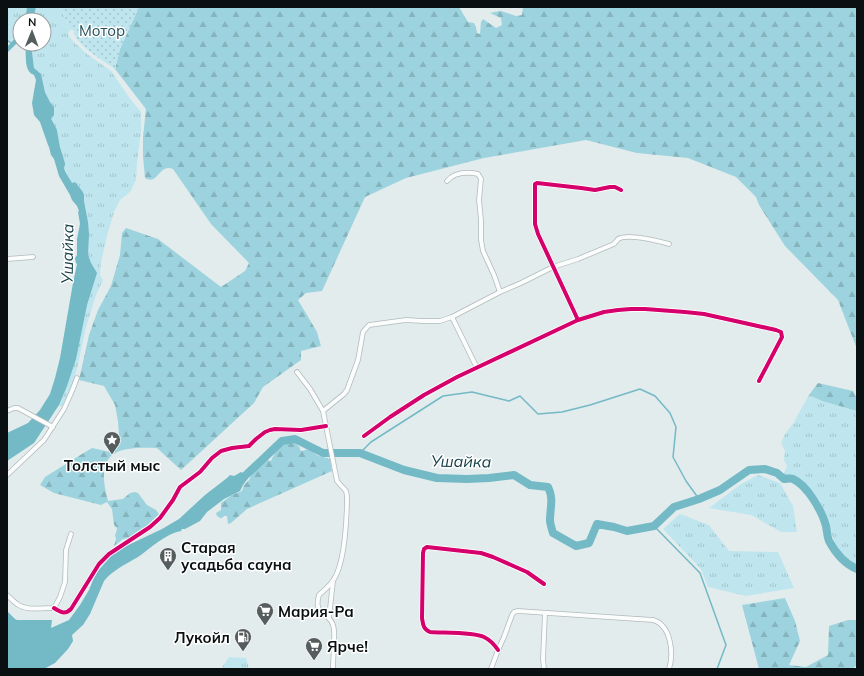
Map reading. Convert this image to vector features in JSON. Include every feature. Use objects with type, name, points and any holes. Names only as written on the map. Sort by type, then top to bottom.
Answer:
[{"type":"street","points":[[447,181],[451,176],[471,172],[478,174],[481,179],[479,200],[481,240],[483,251],[500,292]]},
{"type":"street","points":[[578,320],[538,234],[535,224],[535,184],[595,190],[615,187],[621,190]]},
{"type":"street","points":[[323,411],[347,390],[358,360],[363,332],[369,325],[406,320],[440,321],[452,317],[553,267],[578,259],[614,244],[622,238],[642,238],[669,244]]},
{"type":"street","points":[[7,259],[33,257]]},
{"type":"street","points":[[364,436],[424,395],[457,377],[578,320],[604,312],[618,310],[645,309],[704,314],[781,332],[782,337],[759,381]]},
{"type":"street","points":[[452,317],[477,368]]},
{"type":"street","points":[[297,372],[310,389],[323,411],[337,481],[346,491],[347,496],[342,556],[334,580],[319,595],[318,603],[319,611],[329,618],[334,627],[333,669]]},
{"type":"street","points":[[7,475],[44,440],[64,409],[77,378]]},
{"type":"street","points":[[7,411],[18,408],[52,426]]},
{"type":"street","points":[[7,595],[18,604],[25,607],[54,608],[64,613],[71,610],[99,564],[117,548],[150,528],[160,518],[180,487],[191,480],[212,458],[221,451],[248,446],[270,430],[301,430],[326,426]]},
{"type":"street","points":[[54,608],[60,597],[65,582],[66,550],[72,534]]},
{"type":"street","points":[[498,650],[492,642],[483,636],[430,632],[423,626],[422,553],[424,549],[427,547],[481,553],[527,572],[544,584]]},
{"type":"street","points":[[329,618],[334,580]]},
{"type":"street","points":[[491,669],[512,615],[514,612],[518,611],[580,614],[657,621],[661,623],[671,645],[672,657],[669,669]]},
{"type":"street","points":[[544,669],[545,613]]},
{"type":"green space","points":[[8,7],[27,7],[26,12],[12,12],[11,42],[7,39]]},
{"type":"green space","points":[[36,7],[60,7],[70,29],[68,35],[87,54],[111,71],[141,112],[141,131],[136,180],[130,192],[120,200],[114,212],[101,262],[100,275],[103,280],[96,295],[86,327],[73,383],[62,407],[58,405],[89,264],[87,255],[88,223],[83,192],[75,182],[72,183],[56,154],[57,152],[49,129],[54,107],[45,91],[41,74],[34,68],[32,52],[52,52],[52,12],[35,12]]},
{"type":"green space","name":"Мотор","points":[[60,7],[139,7],[120,49],[115,69],[84,47],[75,36],[74,31],[70,29]]},
{"type":"green space","points":[[139,7],[459,7],[468,22],[474,23],[477,33],[480,34],[481,22],[483,19],[496,28],[502,25],[501,18],[490,13],[501,11],[516,16],[522,15],[523,7],[857,7],[857,349],[838,300],[785,246],[759,205],[756,197],[736,177],[688,158],[637,153],[586,140],[484,158],[406,178],[365,197],[322,291],[306,293],[298,300],[317,332],[321,346],[301,351],[301,360],[263,387],[254,403],[181,470],[157,448],[129,449],[119,451],[111,456],[106,463],[104,473],[108,501],[123,499],[130,493],[135,492],[138,493],[147,505],[156,510],[159,514],[148,525],[129,538],[123,539],[114,546],[117,528],[114,525],[112,509],[107,502],[101,505],[54,493],[40,485],[45,477],[92,448],[110,452],[116,445],[119,435],[115,405],[104,386],[79,380],[89,335],[98,310],[111,286],[120,255],[122,233],[126,228],[158,239],[221,287],[245,271],[249,263],[211,224],[173,169],[168,168],[161,171],[153,179],[149,180],[145,178],[143,137],[146,109],[115,69],[120,49]]},
{"type":"green space","points":[[818,383],[853,391],[857,398],[857,411],[822,401],[809,395]]},
{"type":"green space","points":[[809,395],[822,401],[857,411],[857,564],[842,554],[834,542],[822,506],[814,493],[795,476],[785,477],[784,473],[787,466],[784,460],[785,451],[781,443]]},
{"type":"green space","points":[[289,442],[297,444],[302,451],[308,450],[318,456],[330,459],[332,471],[247,509],[231,523],[228,524],[227,516],[220,518],[217,516],[216,513],[221,510],[221,503],[232,495],[242,491],[244,485],[249,480],[253,472],[267,460],[271,461],[278,450]]},
{"type":"green space","points":[[758,475],[780,483],[793,506],[797,532],[781,532],[751,515],[709,508],[741,484]]},
{"type":"green space","points":[[680,514],[709,525],[729,551],[778,552],[794,588],[746,596],[708,587],[701,569],[663,529]]},
{"type":"green space","points":[[785,598],[795,621],[800,641],[789,665],[806,667],[828,655],[829,626],[848,620],[857,620],[857,665],[852,669],[759,669],[742,605]]},
{"type":"green space","points":[[229,657],[246,658],[249,669],[221,669]]},
{"type":"shaded area","points":[[27,7],[36,7],[35,12],[26,12]]},
{"type":"shaded area","points":[[12,42],[12,48],[8,52],[7,56],[7,47]]},
{"type":"shaded area","points":[[25,52],[32,52],[34,68],[41,74],[45,92],[54,107],[54,115],[50,121],[49,127],[57,154],[72,183],[75,182],[83,192],[89,234],[88,255],[97,273],[87,305],[76,359],[59,405],[34,443],[7,461],[7,433],[28,423],[40,410],[50,394],[55,378],[77,264],[75,258],[77,255],[77,239],[80,224],[77,206],[72,200],[59,176],[40,122],[34,115],[32,103],[36,80],[34,75],[28,70]]},
{"type":"shaded area","points":[[241,472],[249,477],[240,491],[224,499],[207,512],[200,521],[164,538],[138,557],[116,570],[104,581],[90,614],[83,625],[72,635],[73,641],[68,649],[55,663],[44,669],[7,669],[7,611],[17,620],[52,620],[51,628],[69,620],[89,590],[97,572],[113,554],[179,519],[230,475],[234,476]]},
{"type":"waterway","points":[[7,40],[11,43]]},
{"type":"waterway","name":"Ушайка","points":[[45,116],[53,131],[61,164]]},
{"type":"waterway","points":[[360,453],[371,442],[443,396],[472,392],[509,401],[520,396],[538,414],[562,412],[590,405],[640,389],[655,396],[670,413],[676,427],[673,457],[686,481],[699,499]]},
{"type":"waterway","name":"Ушайка","points":[[237,482],[282,441],[295,439],[323,453],[360,453],[404,470],[437,478],[467,479],[514,475],[530,485],[548,487],[551,495],[550,520],[553,533],[576,546],[589,543],[597,524],[627,531],[654,526],[674,507],[720,490],[749,470],[765,469],[777,473],[784,479],[793,479],[804,487],[821,513],[831,545],[844,561],[857,569]]},
{"type":"waterway","points":[[654,526],[700,573],[726,645],[717,669]]},
{"type":"cycle path","points":[[578,320],[538,234],[535,224],[535,184],[595,190],[615,187],[621,190]]},
{"type":"cycle path","points":[[364,436],[424,395],[457,377],[578,320],[604,312],[618,310],[645,309],[704,314],[781,332],[782,337],[759,381]]},
{"type":"cycle path","points":[[54,608],[60,612],[69,611],[99,564],[109,554],[150,527],[160,518],[180,487],[200,472],[212,458],[221,451],[249,446],[265,432],[270,430],[301,430],[326,426]]},
{"type":"cycle path","points":[[498,650],[490,641],[479,635],[466,633],[430,632],[425,628],[422,618],[424,549],[427,547],[481,553],[527,572],[544,584]]},
{"type":"place","name":"Толстый мыс","points":[[112,455]]},
{"type":"place","name":"Старая усадьба сауна","points":[[168,571]]},
{"type":"place","name":"Мария-Ра","points":[[265,626]]},
{"type":"place","name":"Лукойл","points":[[243,652]]},
{"type":"place","name":"Ярче!","points":[[314,661]]}]
